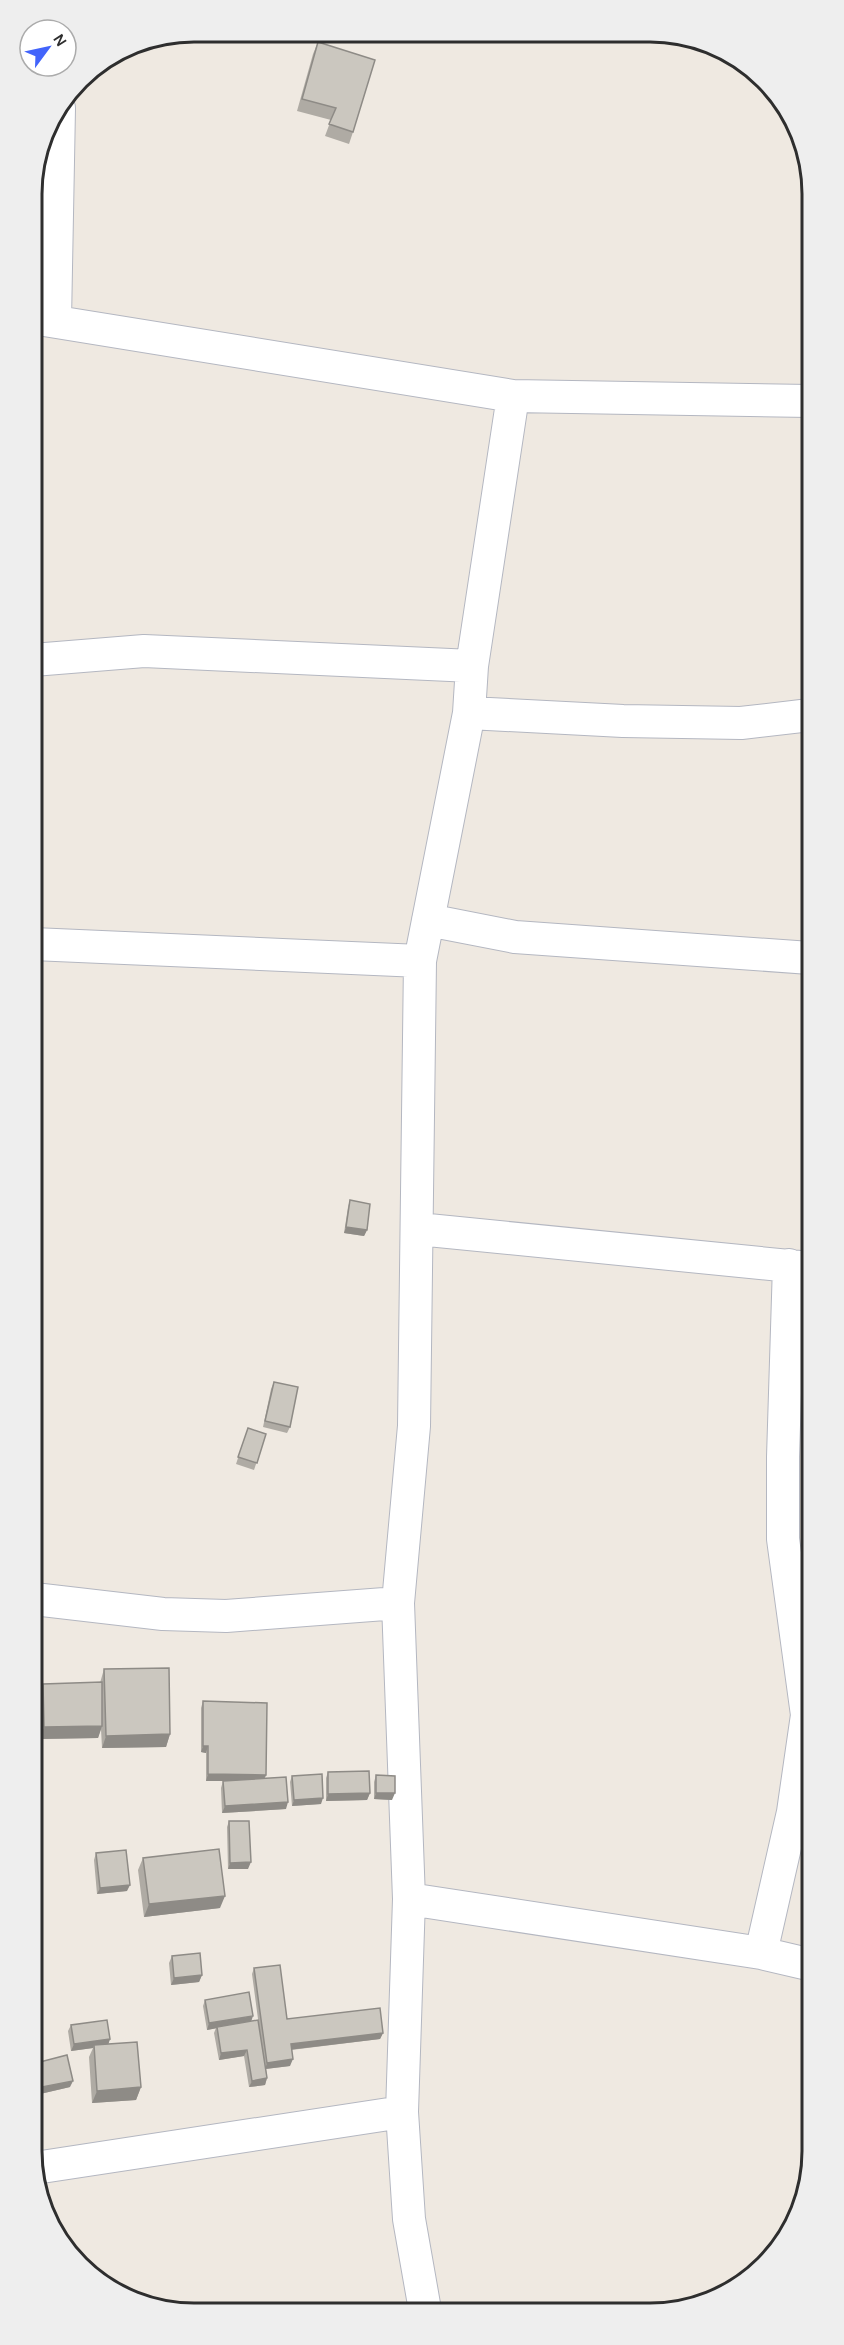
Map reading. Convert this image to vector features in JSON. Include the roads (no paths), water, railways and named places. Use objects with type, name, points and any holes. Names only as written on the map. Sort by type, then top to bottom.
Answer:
[{"type":"street","points":[[59,125],[44,319],[513,396],[802,400]]},
{"type":"street","points":[[424,2303],[409,2219],[402,2112],[409,1899],[398,1603],[414,1426],[420,961],[469,713],[472,666],[513,396]]},
{"type":"street","points":[[42,659],[144,651],[472,666]]},
{"type":"street","points":[[469,713],[717,723],[741,723],[802,716]]},
{"type":"street","points":[[428,920],[515,937],[802,957]]},
{"type":"street","points":[[42,944],[420,961]]},
{"type":"street","points":[[418,1228],[800,1267],[783,1457],[783,1539],[802,1678]]},
{"type":"street","points":[[42,1600],[163,1614],[226,1616],[398,1603]]},
{"type":"street","points":[[761,1953],[793,1812],[802,1750]]},
{"type":"street","points":[[409,1899],[761,1953],[802,1963]]},
{"type":"street","points":[[43,2167],[402,2112]]}]
